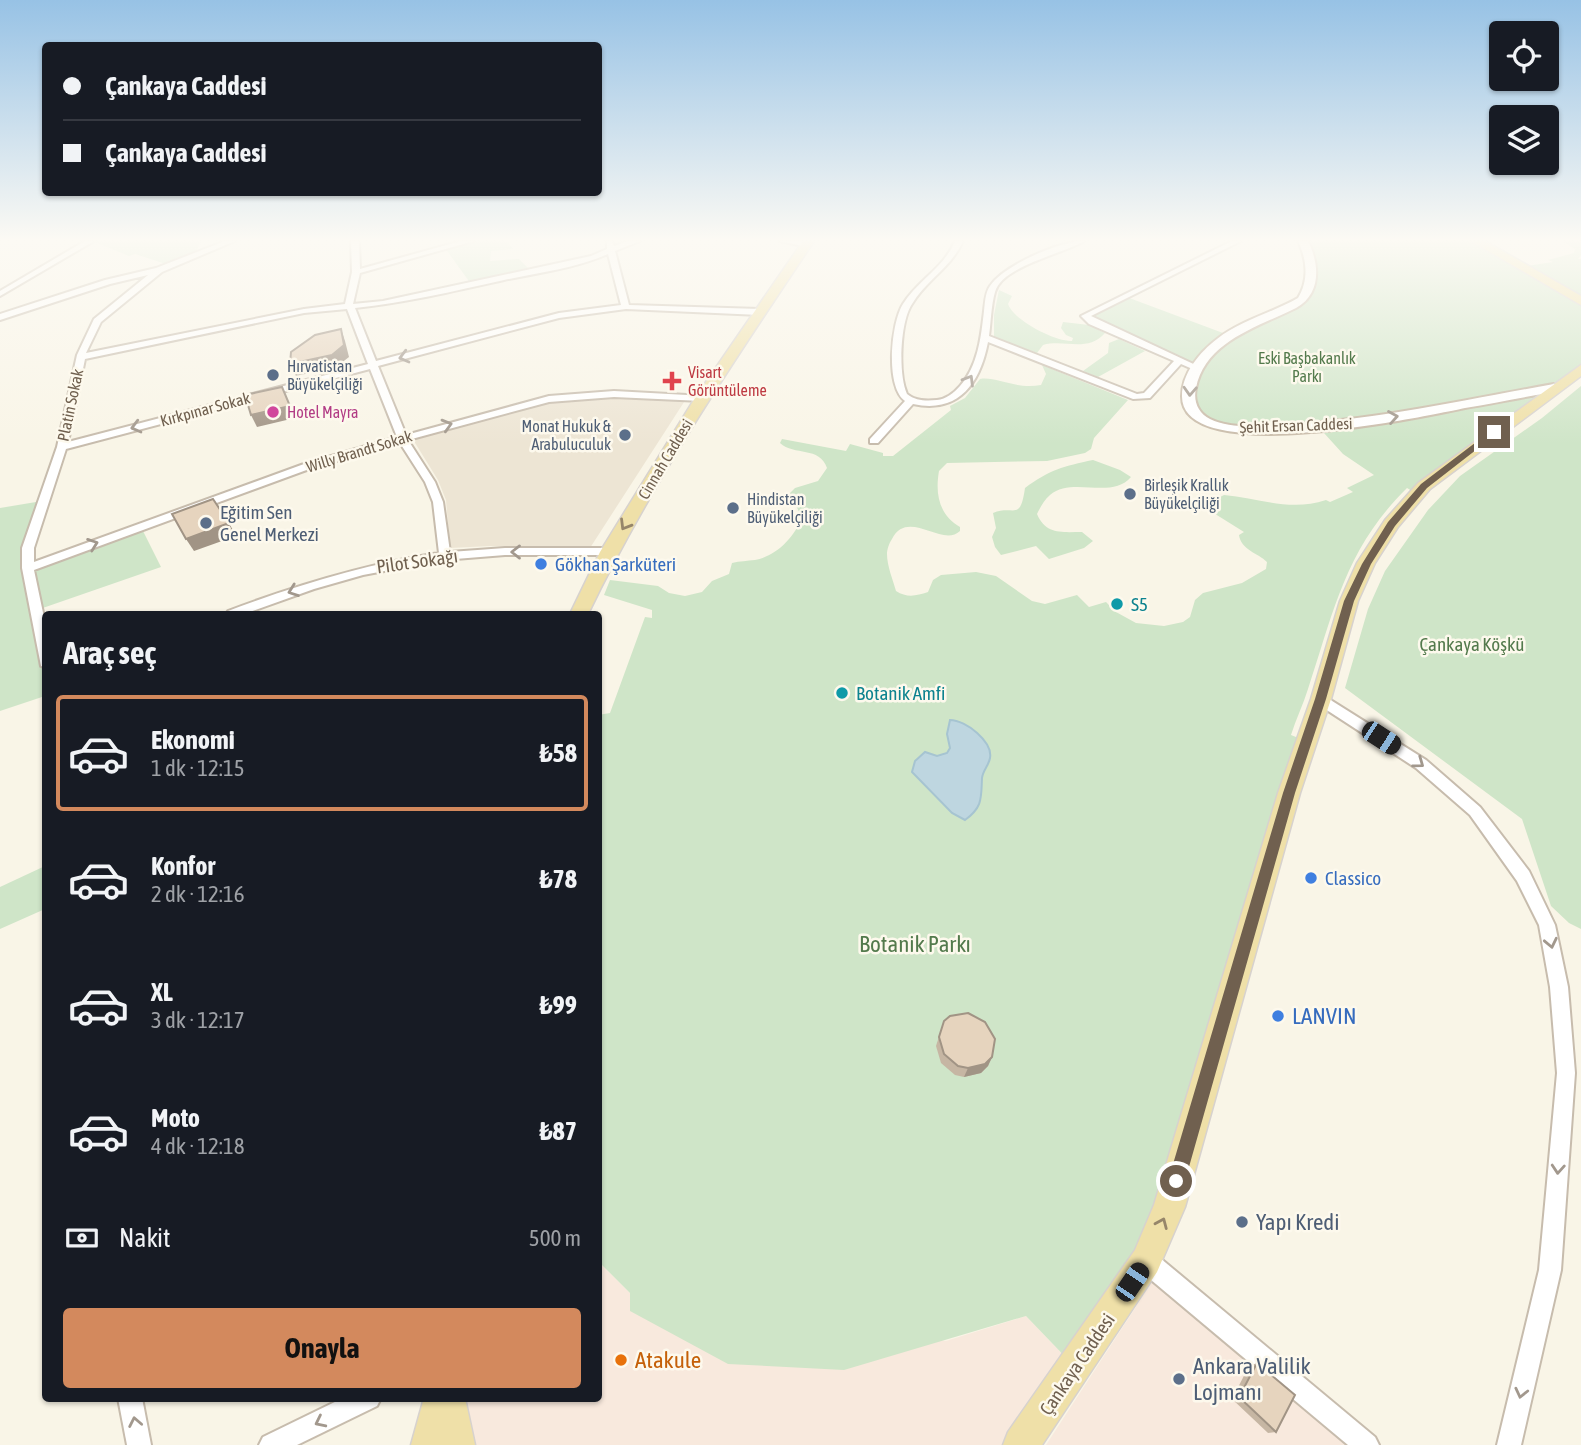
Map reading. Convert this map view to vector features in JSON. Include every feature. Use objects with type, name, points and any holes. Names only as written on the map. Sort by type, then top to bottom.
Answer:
[{"type":"main road","name":"Cinnah Caddesi","points":[[580,611],[609,552],[702,398],[762,308]]},
{"type":"main road","name":"Şehit Ersan Caddesi","points":[[1286,308],[1221,342],[1197,368],[1189,381],[1188,391],[1191,409],[1195,414],[1210,424],[1251,429],[1345,426],[1554,388]]},
{"type":"main road","name":"Çankaya Caddesi","points":[[1021,1445],[1146,1261],[1169,1207],[1289,793],[1321,699],[1349,601],[1366,564],[1391,524],[1424,486],[1581,369]]},
{"type":"main road","points":[[429,1445],[444,1402]]},
{"type":"main road","points":[[446,1402],[457,1445]]},
{"type":"street","points":[[0,317],[26,308]]},
{"type":"street","name":"Platin Sokak","points":[[42,641],[28,548],[62,447],[81,357],[89,334],[97,321],[112,308]]},
{"type":"street","points":[[81,357],[320,308]]},
{"type":"street","points":[[351,308],[402,438],[430,482],[438,502],[445,555]]},
{"type":"street","name":"Kırkpınar Sokak","points":[[62,447],[559,316],[615,308]]},
{"type":"street","name":"Kırkpınar Sokak","points":[[664,308],[760,312]]},
{"type":"street","points":[[906,308],[901,315],[898,340],[902,394],[911,401],[945,402],[958,395],[971,379],[986,338],[988,308]]},
{"type":"street","points":[[1098,308],[1086,314],[1092,322],[1178,362],[1197,368]]},
{"type":"street","points":[[986,338],[1136,397],[1147,396],[1178,362]]},
{"type":"street","name":"Willy Brandt Sokak","points":[[29,568],[308,466],[516,405],[562,396],[597,393],[702,398]]},
{"type":"street","points":[[874,441],[911,401]]},
{"type":"street","name":"Pilot Sokağı","points":[[240,611],[329,578],[445,555],[609,552]]},
{"type":"street","points":[[1321,699],[1421,764],[1475,811],[1523,876],[1547,925],[1559,987],[1566,1073],[1550,1270],[1509,1445]]},
{"type":"street","points":[[1146,1261],[1367,1445]]},
{"type":"street","points":[[131,1402],[139,1445]]},
{"type":"street","points":[[271,1445],[361,1402]]},
{"type":"shaded area","points":[[583,395],[686,399],[590,548],[450,548],[446,500],[438,480],[412,438],[528,405]]},
{"type":"shaded area","name":"Atakule","points":[[602,1265],[630,1293],[946,1341],[1026,1316],[1075,1367],[1021,1445],[457,1445],[448,1402],[602,1402]]},
{"type":"shaded area","name":"Ankara Valilik Lojmanı","points":[[1152,1282],[1251,1363],[1347,1445],[1046,1445]]},
{"type":"green space","points":[[995,308],[1010,308],[1026,323],[1065,340],[1072,341],[1073,338],[1066,335],[1061,328],[1063,322],[1089,325],[1105,333],[1098,339],[1083,344],[1043,345],[1037,353],[994,337]]},
{"type":"green space","name":"Botanik Parkı","points":[[1103,308],[1157,308],[1231,336],[1280,308],[1581,308],[1581,369],[1417,494],[1407,488],[1386,511],[1355,558],[1334,607],[1291,735],[1306,741],[1169,1207],[1075,1367],[1026,1316],[844,1370],[728,1364],[630,1311],[630,1293],[602,1265],[602,714],[610,713],[645,617],[652,618],[652,610],[604,595],[610,580],[658,586],[669,593],[685,596],[702,592],[712,581],[729,574],[732,563],[763,558],[777,550],[799,525],[802,518],[790,493],[795,488],[818,481],[827,468],[819,457],[786,447],[780,443],[782,439],[846,451],[850,444],[883,453],[883,456],[893,456],[951,410],[950,406],[965,398],[980,379],[1023,386],[1041,385],[1046,374],[1042,365],[1128,400],[1094,438],[1091,449],[1085,453],[1047,461],[947,463],[939,471],[938,496],[943,510],[960,527],[960,531],[953,535],[944,535],[916,527],[899,530],[890,542],[887,554],[896,591],[919,595],[928,592],[933,580],[941,575],[976,572],[996,576],[1032,601],[1045,604],[1077,595],[1089,607],[1106,602],[1116,612],[1136,623],[1164,626],[1183,622],[1190,617],[1195,600],[1203,593],[1242,583],[1266,569],[1267,562],[1246,548],[1240,540],[1239,535],[1244,532],[1212,512],[1210,502],[1224,495],[1300,505],[1326,500],[1330,502],[1353,492],[1347,488],[1374,475],[1343,454],[1324,433],[1333,432],[1328,427],[1222,427],[1191,409],[1197,369],[1087,318]]},
{"type":"green space","points":[[1119,339],[1145,351],[1098,377],[1083,371],[1108,353],[1109,343]]},
{"type":"green space","name":"Çankaya Köşkü","points":[[1581,386],[1581,929],[1569,923],[1551,906],[1522,819],[1345,688],[1368,609],[1385,571],[1428,510],[1460,476],[1542,418]]},
{"type":"green space","points":[[1093,460],[1131,477],[1123,484],[1113,487],[1069,487],[1059,490],[1048,497],[1037,514],[1050,529],[1082,532],[1093,541],[1084,548],[1049,559],[1036,546],[1001,555],[992,537],[996,528],[993,513],[1018,509],[1025,488],[1049,473]]},
{"type":"green space","points":[[42,501],[28,567],[141,527],[161,567],[37,610],[42,643],[42,697],[0,711],[0,508]]},
{"type":"green space","points":[[42,867],[42,910],[0,929],[0,887]]},
{"type":"water","points":[[950,720],[977,733],[990,752],[982,778],[980,802],[965,820],[952,813],[912,772],[915,761],[925,752],[937,756],[947,753],[950,748],[947,734]]},
{"type":"building","points":[[341,329],[344,345],[332,355],[290,364],[291,352],[315,335]]},
{"type":"building","points":[[282,387],[290,406],[251,415],[245,395]]},
{"type":"building","points":[[213,499],[229,523],[186,539],[172,514]]},
{"type":"building","points":[[968,1013],[985,1022],[995,1039],[992,1057],[985,1064],[968,1068],[958,1066],[944,1054],[939,1037],[944,1021],[950,1016]]},
{"type":"building","points":[[1257,1363],[1295,1395],[1276,1432],[1239,1397]]},
{"type":"place","name":"Hırvatistan Büyükelçiliği","points":[[273,375]]},
{"type":"place","name":"Visart Görüntüleme","points":[[672,381]]},
{"type":"place","name":"Hotel Mayra","points":[[273,412]]},
{"type":"place","name":"Monat Hukuk & Arabuluculuk","points":[[625,435]]},
{"type":"place","name":"Birleşik Krallık Büyükelçiliği","points":[[1130,494]]},
{"type":"place","name":"Hindistan Büyükelçiliği","points":[[733,508]]},
{"type":"place","name":"Eğitim Sen Genel Merkezi","points":[[206,523]]},
{"type":"place","name":"Gökhan Şarküteri","points":[[541,564]]},
{"type":"place","name":"S5","points":[[1117,604]]},
{"type":"place","name":"Botanik Amfi","points":[[842,693]]},
{"type":"place","name":"Classico","points":[[1311,878]]},
{"type":"place","name":"LANVIN","points":[[1278,1016]]},
{"type":"place","name":"Yapı Kredi","points":[[1242,1222]]},
{"type":"place","name":"Atakule","points":[[621,1360]]},
{"type":"place","name":"Ankara Valilik Lojmanı","points":[[1179,1379]]},
{"type":"route","points":[[1176,1181],[1289,793],[1321,699],[1349,601],[1366,564],[1391,524],[1424,486],[1494,432]]},
{"type":"park label","name":"Eski Başbakanlık Parkı","points":[[1307,367]]}]
